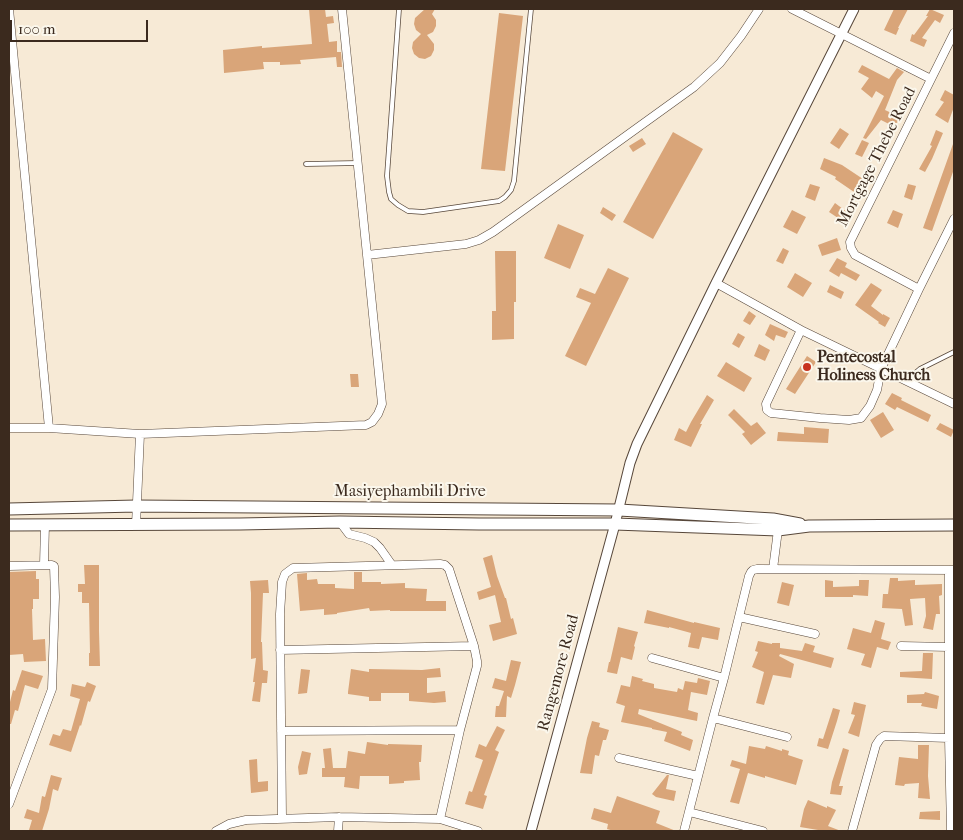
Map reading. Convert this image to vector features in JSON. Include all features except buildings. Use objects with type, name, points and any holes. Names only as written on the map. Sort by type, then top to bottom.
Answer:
[{"type":"main road","name":"Masiyephambili Drive","points":[[9,509],[136,506],[619,510],[773,518],[809,526]]},
{"type":"main road","name":"Masiyephambili Drive","points":[[9,526],[44,524],[136,525],[340,522],[615,524],[778,530],[809,526],[954,525]]},
{"type":"street","points":[[9,9],[49,428]]},
{"type":"street","points":[[9,428],[49,428],[140,434],[366,425],[372,422],[382,404],[342,9]]},
{"type":"street","points":[[367,255],[466,244],[479,240],[493,232],[694,87],[720,63],[759,9]]},
{"type":"street","points":[[792,9],[931,79]]},
{"type":"street","name":"Rangemore Road","points":[[531,831],[637,444],[854,9]]},
{"type":"street","name":"Mortgage Thebe Road","points":[[919,288],[855,255],[850,242],[954,33]]},
{"type":"street","points":[[801,330],[766,404],[767,410],[771,413],[849,420],[861,418],[870,406],[877,390],[881,369],[954,219]]},
{"type":"street","points":[[716,284],[801,330],[954,404]]},
{"type":"street","points":[[136,525],[140,434]]},
{"type":"street","points":[[340,522],[349,534],[374,542],[384,552],[392,565]]},
{"type":"street","points":[[44,524],[44,565]]},
{"type":"street","points":[[773,569],[778,530]]},
{"type":"street","points":[[282,818],[280,614],[282,582],[285,574],[293,568],[440,564],[447,567],[474,646],[477,666],[440,819]]},
{"type":"street","points":[[9,566],[52,565],[55,568],[52,686],[9,804]]},
{"type":"street","points":[[684,831],[724,678],[748,576],[753,570],[773,569],[952,570],[948,647],[950,831]]},
{"type":"street","points":[[739,617],[815,634]]},
{"type":"street","points":[[280,650],[474,646]]},
{"type":"street","points":[[901,646],[948,647]]},
{"type":"street","points":[[652,658],[724,678]]},
{"type":"street","points":[[713,718],[788,737]]},
{"type":"street","points":[[280,731],[460,730]]},
{"type":"street","points":[[852,831],[876,745],[880,739],[884,736],[949,738]]},
{"type":"street","points":[[619,758],[698,776]]},
{"type":"street","points":[[689,812],[763,831]]},
{"type":"street","points":[[338,831],[339,817]]},
{"type":"street","points":[[216,831],[239,821],[339,817],[440,819],[478,831]]},
{"type":"lane","points":[[399,9],[387,176],[391,199],[408,211],[423,212],[499,201],[511,190],[514,181],[531,9]]},
{"type":"lane","points":[[306,164],[358,163]]},
{"type":"lane","points":[[906,381],[920,369],[954,352]]},
{"type":"place","name":"Pentecostal Holiness Church","points":[[807,367]]}]
